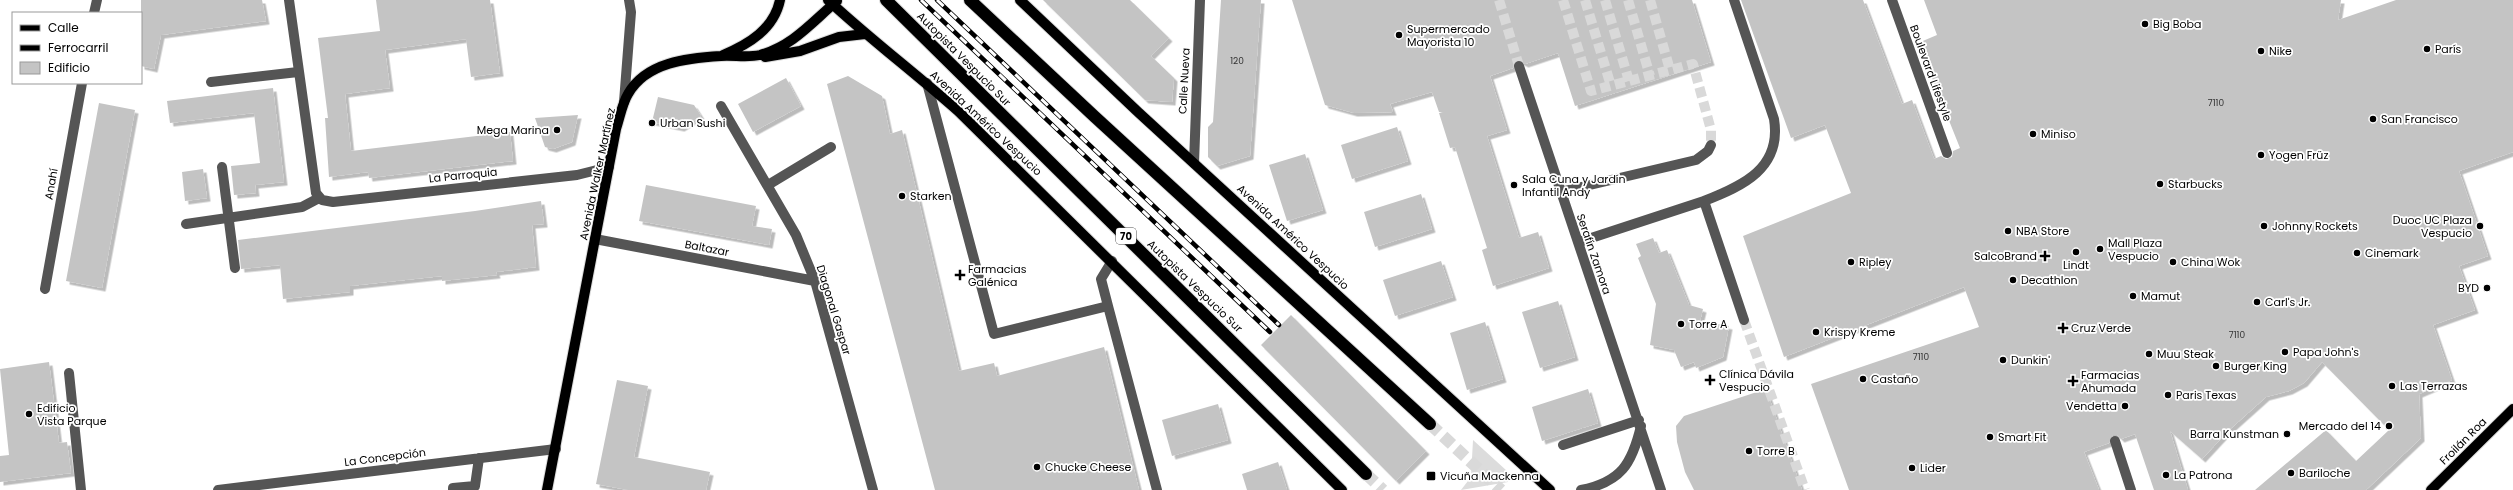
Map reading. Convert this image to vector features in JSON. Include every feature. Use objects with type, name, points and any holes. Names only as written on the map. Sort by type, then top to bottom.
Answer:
[{"type":"highway","name":"Autopista Vespucio Sur","points":[[886,0],[1366,474]]},
{"type":"highway","points":[[970,0],[1100,122],[1430,424]]},
{"type":"main road","points":[[722,56],[739,48],[769,25],[775,17],[780,0]]},
{"type":"main road","name":"Avenida Américo Vespucio","points":[[1020,0],[1194,163],[1550,490]]},
{"type":"main road","name":"Avenida Walker Martínez","points":[[547,490],[609,167],[624,104],[634,86],[655,69],[676,62],[722,56],[749,57],[774,50],[790,42],[833,1]]},
{"type":"main road","name":"Avenida Américo Vespucio","points":[[833,1],[865,34],[927,83],[958,111],[1112,261],[1342,490]]},
{"type":"main road","points":[[749,57],[783,56],[828,40],[865,34]]},
{"type":"main road","name":"Froilán Roa","points":[[2431,490],[2513,409]]},
{"type":"street","points":[[94,12],[97,0]]},
{"type":"street","points":[[186,224],[302,206],[319,198],[316,193],[289,0]]},
{"type":"street","points":[[624,104],[631,12],[629,0]]},
{"type":"street","name":"Calle Nueva","points":[[1194,163],[1200,0]]},
{"type":"street","points":[[1578,242],[1704,201],[1729,191],[1757,173],[1770,157],[1776,138],[1774,119],[1734,0]]},
{"type":"street","name":"Boulevard Lifestyle","points":[[1892,0],[1947,154]]},
{"type":"street","name":"Serafín Zamora","points":[[1519,66],[1560,192],[1640,423],[1661,490]]},
{"type":"street","points":[[211,82],[298,72]]},
{"type":"street","points":[[927,83],[994,334],[1108,306]]},
{"type":"street","name":"Anahí","points":[[45,289],[82,84]]},
{"type":"street","name":"Diagonal Gaspar","points":[[721,106],[796,234],[815,281],[873,490]]},
{"type":"street","points":[[1560,192],[1696,160],[1708,151],[1711,144]]},
{"type":"street","points":[[768,185],[831,147]]},
{"type":"street","points":[[222,167],[235,268]]},
{"type":"street","name":"La Parroquia","points":[[319,198],[333,202],[577,175],[609,167]]},
{"type":"street","points":[[1704,201],[1744,320]]},
{"type":"street","name":"Baltazar","points":[[596,239],[815,281]]},
{"type":"street","points":[[1112,261],[1101,279],[1157,490]]},
{"type":"street","points":[[69,373],[81,490]]},
{"type":"street","points":[[1563,445],[1640,423],[1633,452],[1624,469],[1605,483],[1581,490]]},
{"type":"street","points":[[2115,441],[2131,490]]},
{"type":"street","name":"La Concepción","points":[[218,490],[556,449]]},
{"type":"street","points":[[453,490],[453,488],[474,486],[479,458]]},
{"type":"shaded area","points":[[1473,440],[1507,471],[1508,482],[1461,490],[1471,477]]},
{"type":"building","points":[[141,0],[262,0],[266,21],[161,35],[154,69],[142,66]]},
{"type":"building","points":[[376,0],[490,0],[500,73],[471,77],[466,39],[385,50],[390,88],[345,94],[351,151],[510,132],[513,161],[369,178],[368,172],[329,177],[325,118],[328,118],[318,38],[380,31]]},
{"type":"building","points":[[1043,0],[1130,0],[1169,38],[1151,56],[1174,78],[1172,102],[1145,100]]},
{"type":"building","points":[[1221,0],[1261,0],[1250,156],[1217,166],[1208,157],[1208,127],[1213,122]]},
{"type":"building","points":[[1292,0],[1692,0],[1711,62],[1575,106],[1558,53],[1525,64],[1517,60],[1514,62],[1513,68],[1490,76],[1507,130],[1487,136],[1519,238],[1538,232],[1549,268],[1493,286],[1482,250],[1487,248],[1455,147],[1450,148],[1439,113],[1444,112],[1439,112],[1432,92],[1390,104],[1393,112],[1354,113],[1325,105]]},
{"type":"building","name":"Mall Plaza Vespucio","points":[[1741,0],[1863,0],[1902,104],[1912,100],[1934,159],[1941,156],[1946,159],[1952,157],[1953,151],[1960,148],[1918,43],[1937,35],[1924,0],[2341,0],[2338,20],[2396,0],[2513,0],[2513,152],[2459,171],[2488,256],[2459,266],[2475,310],[2433,325],[2452,380],[2419,394],[2421,438],[2366,490],[2255,490],[2326,430],[2356,461],[2389,430],[2322,362],[2304,383],[2289,391],[2266,397],[2228,431],[2202,459],[2170,431],[2188,490],[2154,490],[2135,434],[2121,439],[2117,435],[2113,435],[2109,443],[2084,452],[2099,490],[1849,490],[1811,384],[1979,327],[1964,287],[1784,357],[1743,236],[1851,193],[1825,125],[1791,138]]},
{"type":"building","points":[[848,76],[882,96],[890,134],[902,130],[959,371],[994,363],[997,376],[1104,347],[1139,490],[935,490],[827,84]]},
{"type":"building","points":[[786,78],[801,106],[753,132],[738,104]]},
{"type":"building","points":[[273,88],[284,182],[255,185],[256,193],[234,195],[231,166],[260,163],[254,113],[170,123],[167,101]]},
{"type":"building","points":[[658,97],[694,105],[701,116],[681,128],[652,122]]},
{"type":"building","points":[[99,103],[135,110],[102,288],[66,281]]},
{"type":"building","name":"Mega Marina","points":[[578,115],[572,142],[553,149],[545,147],[535,118]]},
{"type":"building","points":[[1397,127],[1408,161],[1352,179],[1341,145]]},
{"type":"building","points":[[1305,154],[1323,210],[1287,221],[1269,165]]},
{"type":"building","points":[[203,169],[207,198],[185,201],[182,172]]},
{"type":"building","points":[[646,185],[756,206],[752,226],[772,229],[769,245],[639,221]]},
{"type":"building","points":[[1421,194],[1432,229],[1375,247],[1364,212]]},
{"type":"building","points":[[541,201],[544,224],[532,225],[536,267],[496,272],[497,275],[442,281],[442,276],[350,286],[350,292],[283,299],[280,265],[241,269],[238,240],[475,211]]},
{"type":"building","name":"Torre A","points":[[1653,238],[1659,253],[1667,250],[1689,305],[1703,309],[1700,321],[1729,326],[1723,357],[1696,368],[1694,362],[1681,367],[1674,350],[1650,345],[1656,304],[1638,258],[1641,256],[1636,244]]},
{"type":"building","points":[[1441,261],[1453,297],[1395,316],[1383,280]]},
{"type":"building","points":[[1558,301],[1575,357],[1540,368],[1522,312]]},
{"type":"building","points":[[1291,315],[1426,451],[1396,481],[1261,345]]},
{"type":"building","points":[[1485,322],[1503,379],[1467,390],[1450,333]]},
{"type":"building","name":"Edificio Vista Parque","points":[[49,362],[59,443],[67,442],[71,473],[0,482],[0,456],[9,455],[0,369]]},
{"type":"building","points":[[617,380],[648,386],[634,457],[710,472],[706,490],[628,490],[596,484]]},
{"type":"building","points":[[1588,389],[1598,423],[1542,441],[1532,407]]},
{"type":"building","name":"Torre B","points":[[1766,389],[1802,490],[1694,490],[1685,472],[1677,442],[1676,426],[1684,416]]},
{"type":"building","points":[[1218,404],[1228,440],[1172,456],[1162,420]]},
{"type":"building","points":[[1278,462],[1287,490],[1247,490],[1242,474]]},
{"type":"tunnel","points":[[1499,0],[1519,66]]},
{"type":"tunnel","points":[[1563,0],[1591,91],[1693,64],[1711,130],[1711,145]]},
{"type":"tunnel","points":[[1585,0],[1611,86]]},
{"type":"tunnel","points":[[1605,0],[1629,81]]},
{"type":"tunnel","points":[[1628,0],[1650,76]]},
{"type":"tunnel","points":[[1650,0],[1670,70]]},
{"type":"tunnel","points":[[1744,320],[1805,490]]},
{"type":"tunnel","points":[[1430,424],[1501,490]]},
{"type":"tunnel","points":[[1366,474],[1383,490]]},
{"type":"railway","points":[[921,0],[1270,332]]},
{"type":"railway","points":[[937,0],[1279,325]]},
{"type":"place","name":"Big Boba","points":[[2145,24]]},
{"type":"place","name":"Supermercado Mayorista 10","points":[[1399,35]]},
{"type":"place","name":"París","points":[[2427,49]]},
{"type":"place","name":"Nike","points":[[2261,51]]},
{"type":"place","name":"San Francisco","points":[[2373,119]]},
{"type":"place","name":"Urban Sushi","points":[[652,123]]},
{"type":"place","name":"Mega Marina","points":[[557,130]]},
{"type":"place","name":"Miniso","points":[[2033,134]]},
{"type":"place","name":"Yogen Früz","points":[[2261,155]]},
{"type":"place","name":"Starbucks","points":[[2160,184]]},
{"type":"place","name":"Sala Cuna y Jardín Infantil Andy","points":[[1514,185]]},
{"type":"place","name":"Starken","points":[[902,196]]},
{"type":"place","name":"Johnny Rockets","points":[[2264,226]]},
{"type":"place","name":"Duoc UC Plaza Vespucio","points":[[2480,226]]},
{"type":"place","name":"NBA Store","points":[[2008,231]]},
{"type":"place","name":"Mall Plaza Vespucio","points":[[2100,249]]},
{"type":"place","name":"Lindt","points":[[2076,252]]},
{"type":"place","name":"Cinemark","points":[[2357,253]]},
{"type":"place","name":"SalcoBrand","points":[[2045,256]]},
{"type":"place","name":"Ripley","points":[[1851,262]]},
{"type":"place","name":"China Wok","points":[[2173,262]]},
{"type":"place","name":"Farmacias Galénica","points":[[960,275]]},
{"type":"place","name":"Decathlon","points":[[2013,280]]},
{"type":"place","name":"BYD","points":[[2487,288]]},
{"type":"place","name":"Mamut","points":[[2133,296]]},
{"type":"place","name":"Carl's Jr.","points":[[2257,302]]},
{"type":"place","name":"Torre A","points":[[1681,324]]},
{"type":"place","name":"Cruz Verde","points":[[2063,328]]},
{"type":"place","name":"Krispy Kreme","points":[[1816,332]]},
{"type":"place","name":"Papa John's","points":[[2285,352]]},
{"type":"place","name":"Muu Steak","points":[[2149,354]]},
{"type":"place","name":"Dunkin'","points":[[2003,360]]},
{"type":"place","name":"Burger King","points":[[2216,366]]},
{"type":"place","name":"Castaño","points":[[1863,379]]},
{"type":"place","name":"Clínica Dávila Vespucio","points":[[1710,380]]},
{"type":"place","name":"Farmacias Ahumada","points":[[2073,381]]},
{"type":"place","name":"Las Terrazas","points":[[2392,386]]},
{"type":"place","name":"Paris Texas","points":[[2168,395]]},
{"type":"place","name":"Vendetta","points":[[2125,406]]},
{"type":"place","name":"Edificio Vista Parque","points":[[29,414]]},
{"type":"place","name":"Mercado del 14","points":[[2389,426]]},
{"type":"place","name":"Barra Kunstman","points":[[2287,434]]},
{"type":"place","name":"Smart Fit","points":[[1990,437]]},
{"type":"place","name":"Torre B","points":[[1749,451]]},
{"type":"place","name":"Chucke Cheese","points":[[1037,467]]},
{"type":"place","name":"Lider","points":[[1912,468]]},
{"type":"place","name":"Bariloche","points":[[2291,473]]},
{"type":"place","name":"La Patrona","points":[[2166,475]]},
{"type":"place","name":"Vicuña Mackenna","points":[[1431,476]]}]
